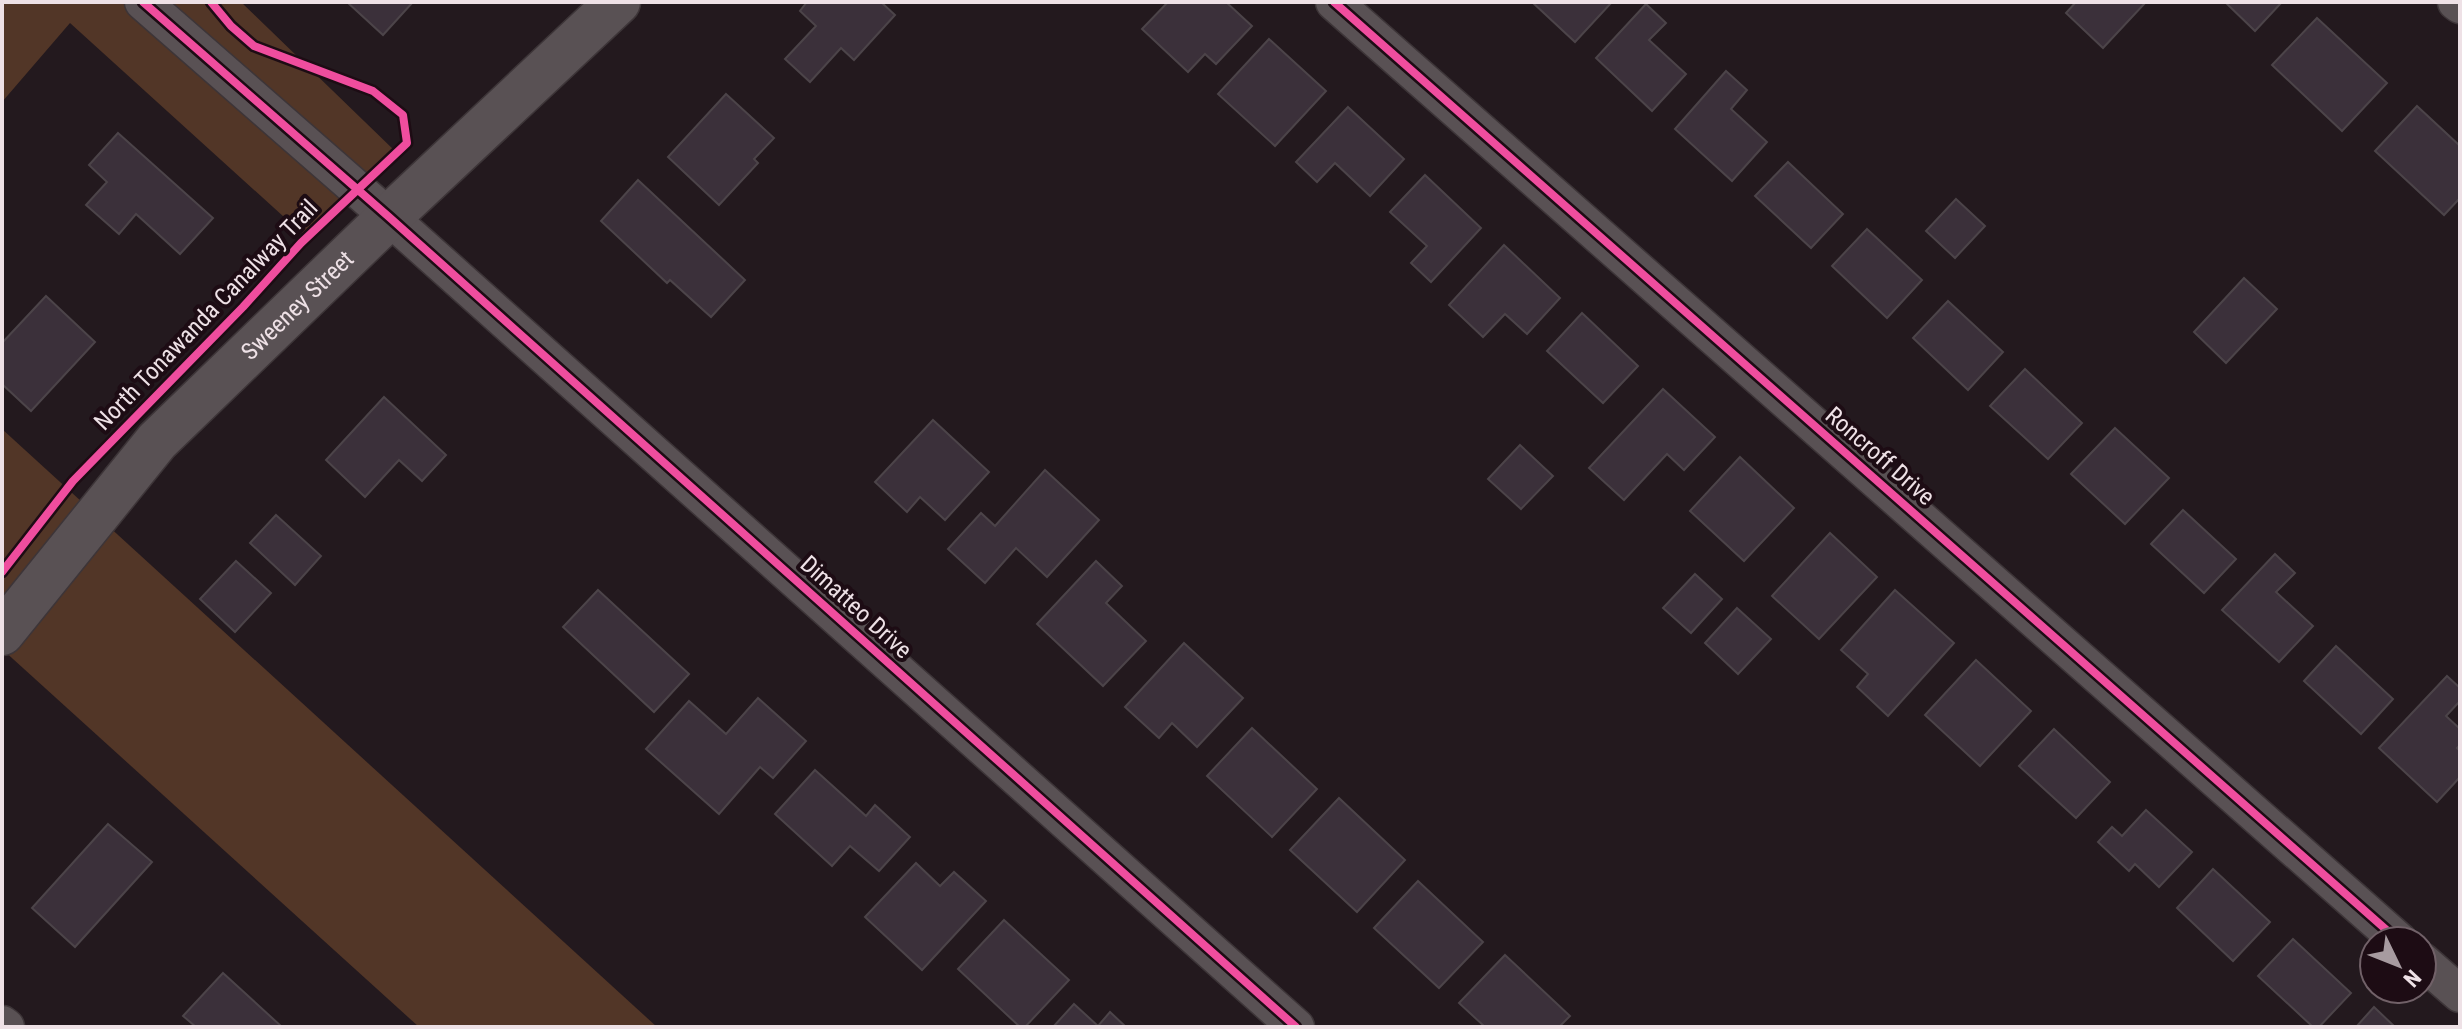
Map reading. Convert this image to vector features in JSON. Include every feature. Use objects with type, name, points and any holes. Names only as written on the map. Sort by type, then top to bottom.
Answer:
[{"type":"street","name":"Dimatteo Drive","points":[[143,2],[389,217],[1296,1027]]},
{"type":"street","name":"Sweeney Street","points":[[2,633],[157,441],[618,2]]},
{"type":"street","name":"Roncroff Drive","points":[[1334,2],[2381,925]]},
{"type":"street","points":[[2438,975],[2460,994]]},
{"type":"shaded area","points":[[2,2],[241,2],[396,152],[306,237],[70,23],[2,102]]},
{"type":"shaded area","points":[[2,429],[657,1027],[419,1027],[2,649]]},
{"type":"building","points":[[347,2],[413,2],[383,35]]},
{"type":"building","points":[[807,2],[881,2],[895,15],[854,60],[841,48],[810,82],[785,59],[816,26],[800,11]]},
{"type":"building","points":[[1168,2],[1226,2],[1252,26],[1216,64],[1205,54],[1188,72],[1142,29]]},
{"type":"building","points":[[1532,2],[1612,2],[1575,42]]},
{"type":"building","points":[[2076,2],[2146,2],[2103,48],[2066,13]]},
{"type":"building","points":[[2225,2],[2282,2],[2255,31]]},
{"type":"building","points":[[1646,4],[1666,23],[1649,40],[1686,74],[1652,111],[1596,58]]},
{"type":"building","points":[[2317,18],[2387,83],[2342,131],[2272,65]]},
{"type":"building","points":[[1269,39],[1326,91],[1275,146],[1218,94]]},
{"type":"building","points":[[1726,71],[1747,90],[1731,109],[1767,142],[1732,181],[1675,129]]},
{"type":"building","points":[[726,94],[774,138],[754,159],[758,163],[719,205],[668,157]]},
{"type":"building","points":[[2417,106],[2460,146],[2460,198],[2444,215],[2375,151]]},
{"type":"building","points":[[1348,107],[1404,159],[1370,196],[1335,163],[1317,182],[1296,162]]},
{"type":"building","points":[[118,133],[213,218],[180,254],[136,214],[119,234],[86,205],[107,182],[89,165]]},
{"type":"building","points":[[1788,162],[1843,214],[1811,248],[1755,196]]},
{"type":"building","points":[[1425,175],[1481,228],[1431,282],[1411,263],[1427,246],[1390,212]]},
{"type":"building","points":[[638,180],[745,280],[711,317],[670,280],[667,283],[601,221]]},
{"type":"building","points":[[1956,199],[1985,226],[1955,258],[1926,231]]},
{"type":"building","points":[[1867,229],[1922,280],[1887,318],[1832,266]]},
{"type":"building","points":[[1504,245],[1560,298],[1527,334],[1505,314],[1483,337],[1449,305]]},
{"type":"building","points":[[2244,278],[2277,309],[2226,363],[2194,332]]},
{"type":"building","points":[[46,296],[95,342],[31,411],[2,384],[2,343]]},
{"type":"building","points":[[1948,301],[2003,352],[1968,390],[1913,338]]},
{"type":"building","points":[[1582,313],[1638,366],[1603,403],[1547,351]]},
{"type":"building","points":[[2025,369],[2082,423],[2048,459],[1990,406]]},
{"type":"building","points":[[1663,389],[1715,437],[1684,470],[1667,454],[1624,500],[1589,468]]},
{"type":"building","points":[[384,397],[446,455],[422,481],[399,460],[365,497],[326,460]]},
{"type":"building","points":[[933,420],[989,472],[945,520],[920,497],[907,512],[875,482]]},
{"type":"building","points":[[2115,428],[2169,478],[2125,524],[2071,474]]},
{"type":"building","points":[[1520,445],[1553,476],[1521,509],[1488,479]]},
{"type":"building","points":[[1740,457],[1794,508],[1744,561],[1690,511]]},
{"type":"building","points":[[1045,470],[1099,520],[1047,577],[1016,548],[985,583],[948,549],[981,513],[995,526]]},
{"type":"building","points":[[2183,510],[2236,559],[2204,593],[2151,544]]},
{"type":"building","points":[[276,515],[321,556],[295,585],[250,543]]},
{"type":"building","points":[[1830,533],[1877,577],[1819,639],[1772,596]]},
{"type":"building","points":[[2275,554],[2295,573],[2276,592],[2313,626],[2279,662],[2222,610]]},
{"type":"building","points":[[236,561],[271,593],[235,632],[200,599]]},
{"type":"building","points":[[1096,561],[1122,586],[1106,603],[1146,641],[1103,686],[1037,624]]},
{"type":"building","points":[[1695,574],[1722,599],[1691,633],[1663,608]]},
{"type":"building","points":[[598,590],[689,674],[654,712],[563,627]]},
{"type":"building","points":[[1895,590],[1954,643],[1888,716],[1857,687],[1868,674],[1841,650]]},
{"type":"building","points":[[1737,608],[1771,639],[1738,674],[1705,643]]},
{"type":"building","points":[[1184,643],[1243,698],[1197,747],[1172,723],[1159,738],[1125,707]]},
{"type":"building","points":[[2336,646],[2393,699],[2361,734],[2304,681]]},
{"type":"building","points":[[1976,660],[2031,711],[1980,766],[1925,715]]},
{"type":"building","points":[[2447,676],[2460,688],[2460,701],[2446,716],[2460,729],[2460,745],[2457,748],[2460,751],[2460,777],[2437,802],[2379,748]]},
{"type":"building","points":[[758,698],[806,741],[773,778],[760,767],[719,814],[646,749],[689,701],[726,734]]},
{"type":"building","points":[[1252,728],[1317,789],[1272,837],[1207,776]]},
{"type":"building","points":[[2054,729],[2110,782],[2076,818],[2019,766]]},
{"type":"building","points":[[815,770],[866,816],[875,805],[910,837],[879,871],[850,846],[832,866],[775,814]]},
{"type":"building","points":[[1339,798],[1405,860],[1357,912],[1290,850]]},
{"type":"building","points":[[2146,810],[2192,852],[2159,887],[2135,864],[2129,871],[2098,842],[2112,827],[2122,836]]},
{"type":"building","points":[[108,824],[152,862],[75,947],[32,908]]},
{"type":"building","points":[[916,863],[940,886],[954,872],[986,901],[922,970],[865,917]]},
{"type":"building","points":[[2213,869],[2270,922],[2233,961],[2177,908]]},
{"type":"building","points":[[1418,881],[1483,942],[1439,988],[1374,928]]},
{"type":"building","points":[[1004,920],[1069,980],[1025,1027],[1020,1027],[958,969]]},
{"type":"building","points":[[2293,939],[2351,993],[2319,1027],[2313,1027],[2258,976]]},
{"type":"building","points":[[1505,955],[1570,1016],[1559,1027],[1485,1027],[1459,1003]]},
{"type":"building","points":[[223,973],[282,1027],[196,1027],[183,1016]]},
{"type":"building","points":[[1074,1004],[1098,1026],[1110,1012],[1126,1027],[1053,1027]]},
{"type":"building","points":[[2374,1007],[2395,1027],[2356,1027]]},
{"type":"cycle path","points":[[143,2],[389,217],[1296,1027]]},
{"type":"cycle path","name":"North Tonawanda Canalway Trail","points":[[2,572],[73,481],[301,243],[407,143],[403,115],[373,91],[254,46],[231,26],[211,2]]},
{"type":"cycle path","points":[[1334,2],[2381,925]]}]
